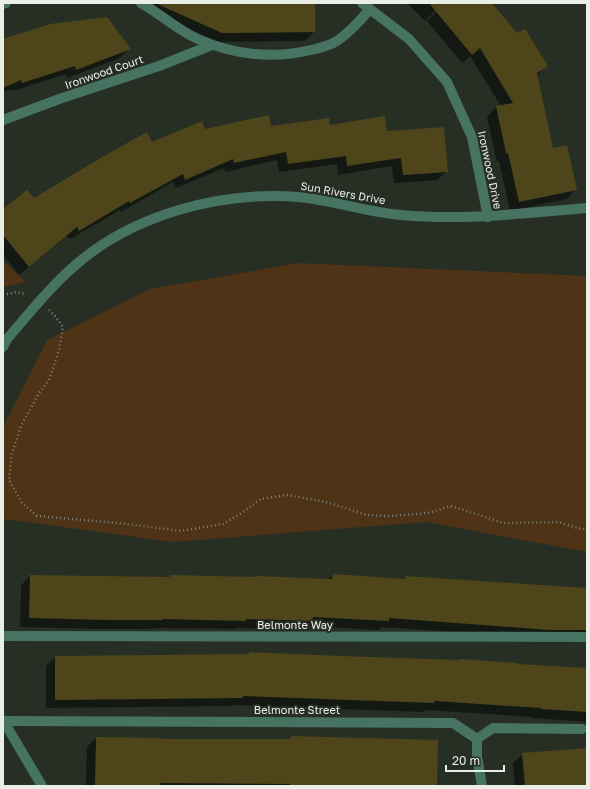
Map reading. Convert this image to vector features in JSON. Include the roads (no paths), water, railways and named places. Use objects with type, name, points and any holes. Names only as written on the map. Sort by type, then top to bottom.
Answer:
[{"type":"street","points":[[141,3],[182,31],[212,45],[252,54],[282,55],[321,48],[337,41],[361,20],[366,6]]},
{"type":"street","name":"Ironwood Drive","points":[[366,6],[409,39],[447,82],[472,137],[488,217]]},
{"type":"street","name":"Ironwood Court","points":[[3,120],[62,98],[159,66],[212,45]]},
{"type":"street","name":"Sun Rivers Drive","points":[[3,347],[7,339],[47,292],[88,255],[120,235],[146,222],[189,207],[254,196],[277,196],[299,197],[372,211],[428,217],[488,217],[587,208]]},
{"type":"street","name":"Belmonte Way","points":[[3,636],[587,637]]},
{"type":"street","points":[[3,721],[42,786]]},
{"type":"street","name":"Belmonte Street","points":[[3,721],[453,723],[476,739]]},
{"type":"street","points":[[482,786],[476,739],[493,728],[582,728]]}]
